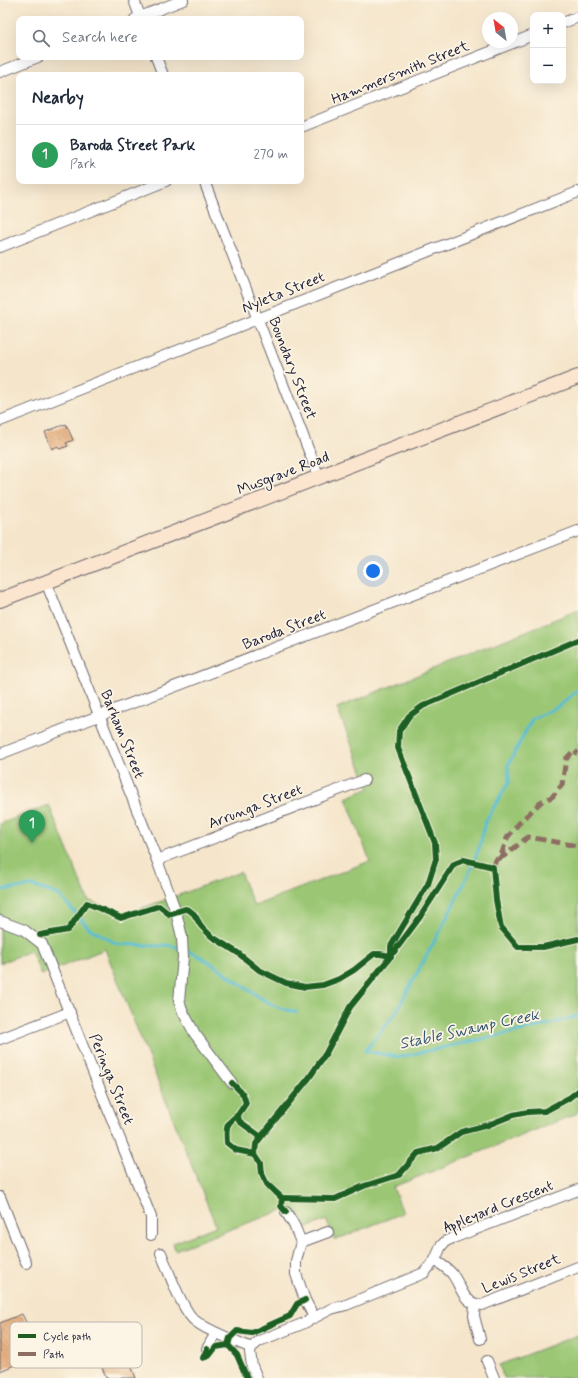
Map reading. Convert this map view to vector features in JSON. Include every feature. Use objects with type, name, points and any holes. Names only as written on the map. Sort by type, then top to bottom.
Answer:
[{"type":"street","points":[[134,0],[138,16]]},
{"type":"street","points":[[144,16],[183,0]]},
{"type":"street","points":[[566,22],[578,17]]},
{"type":"street","name":"Hammersmith Street","points":[[304,127],[530,36]]},
{"type":"street","points":[[0,72],[30,60]]},
{"type":"street","points":[[157,60],[162,72]]},
{"type":"street","points":[[0,247],[158,184]]},
{"type":"street","name":"Boundary Street","points":[[205,184],[319,477]]},
{"type":"street","name":"Nyleta Street","points":[[0,421],[578,192]]},
{"type":"street","name":"Musgrave Road","points":[[0,600],[578,378]]},
{"type":"street","name":"Baroda Street","points":[[0,754],[578,531]]},
{"type":"street","name":"Barham Street","points":[[46,582],[157,860],[170,897],[182,937],[183,957],[179,1001],[183,1012],[195,1034],[232,1083]]},
{"type":"street","name":"Arrunga Street","points":[[157,860],[364,780]]},
{"type":"street","name":"Peringa Street","points":[[0,921],[24,930],[42,944],[150,1217],[151,1235]]},
{"type":"street","points":[[0,1039],[70,1012]]},
{"type":"street","name":"Appleyard Crescent","points":[[251,1348],[259,1341],[302,1324],[331,1309],[346,1305],[424,1273],[435,1260],[441,1246],[446,1241],[578,1190]]},
{"type":"street","points":[[0,1198],[26,1263]]},
{"type":"street","points":[[286,1212],[302,1242],[296,1261],[296,1274],[305,1300],[314,1318]]},
{"type":"street","points":[[302,1242],[328,1232]]},
{"type":"street","points":[[161,1252],[184,1307],[193,1319],[216,1333],[251,1348],[250,1352],[252,1366],[257,1378]]},
{"type":"street","name":"Lewis Street","points":[[435,1260],[452,1274],[461,1290],[469,1300],[475,1304],[482,1305],[578,1267]]},
{"type":"street","name":"Lewis Street","points":[[475,1304],[474,1316],[480,1339]]},
{"type":"street","points":[[207,1349],[216,1333]]},
{"type":"street","points":[[487,1361],[494,1378]]},
{"type":"green space","points":[[578,610],[578,1113],[393,1187],[403,1213],[335,1240],[326,1220],[307,1228],[301,1225],[288,1208],[175,1250],[173,1243],[216,1226],[105,949],[41,975],[31,951],[0,963],[0,824],[49,805],[88,900],[123,915],[240,872],[254,906],[370,861],[346,798],[369,788],[337,708]]},
{"type":"green space","points":[[578,1335],[578,1378],[504,1378],[499,1365]]},
{"type":"building","points":[[66,424],[73,440],[66,443],[68,446],[59,449],[58,446],[52,449],[45,432]]},
{"type":"building","points":[[22,1314],[26,1322],[10,1322],[10,1367],[0,1371],[0,1323]]},
{"type":"building","points":[[102,1368],[132,1368],[136,1378],[106,1378]]},
{"type":"waterway","points":[[578,690],[559,706],[532,719],[508,765],[509,782],[485,822],[480,846],[468,875],[442,927],[395,1014],[365,1051],[399,1057],[543,1026],[578,1016]]},
{"type":"waterway","name":"Stable Swamp Creek","points":[[0,890],[33,886],[59,895],[89,928],[117,944],[156,946],[167,945],[180,948]]},
{"type":"waterway","name":"Stable Swamp Creek","points":[[185,950],[197,955],[220,969],[263,1000],[277,1007],[296,1012]]},
{"type":"marked path","points":[[493,867],[496,860],[502,853],[507,838],[520,822],[542,801],[552,797],[562,785],[566,759],[574,750],[578,754]]},
{"type":"marked path","points":[[498,859],[528,837],[578,846]]},
{"type":"cycle path","points":[[391,956],[391,946],[428,884],[436,859],[435,843],[398,748],[399,731],[409,716],[423,706],[578,640]]},
{"type":"cycle path","points":[[394,952],[420,917],[454,864],[464,860],[493,867],[496,900],[501,927],[518,947],[543,947],[578,939]]},
{"type":"cycle path","points":[[40,935],[68,930],[87,903],[121,918],[159,906],[169,914],[185,909],[194,914],[201,926],[211,936],[238,953],[259,970],[286,983],[305,987],[323,985],[339,979],[354,970],[374,954],[391,956],[350,1007],[326,1053],[309,1078],[261,1137]]},
{"type":"cycle path","points":[[232,1083],[243,1094],[246,1103],[238,1115],[239,1121],[261,1137],[256,1144],[255,1154],[261,1163],[262,1174],[267,1184],[282,1198],[281,1206],[286,1212]]},
{"type":"cycle path","points":[[282,1198],[335,1199],[364,1186],[399,1175],[418,1153],[438,1148],[461,1132],[488,1125],[513,1115],[545,1111],[569,1098],[578,1091]]},
{"type":"cycle path","points":[[238,1115],[227,1127],[227,1143],[236,1150],[255,1154]]},
{"type":"cycle path","points":[[228,1345],[230,1338],[237,1331],[252,1333],[290,1316],[297,1304],[305,1300]]},
{"type":"cycle path","points":[[207,1349],[203,1358],[209,1356],[216,1347],[228,1345],[237,1355],[247,1378]]},
{"type":"place","name":"Baroda Street Park","points":[[32,843]]}]
